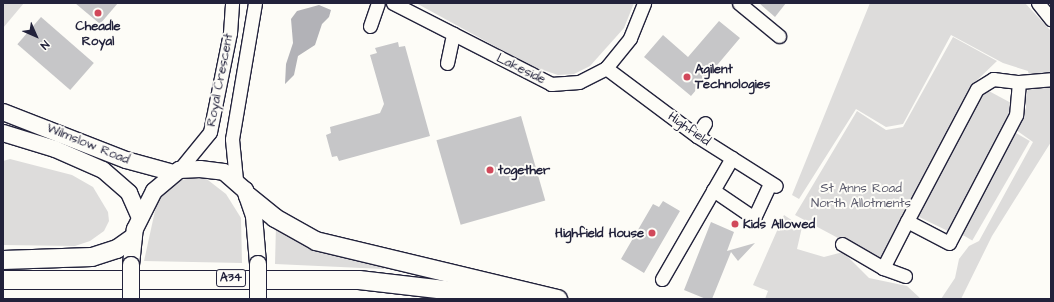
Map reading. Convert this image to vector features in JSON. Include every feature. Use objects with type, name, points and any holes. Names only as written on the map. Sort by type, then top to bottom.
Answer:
[{"type":"highway","points":[[248,196],[275,218],[316,241],[558,299]]},
{"type":"highway","points":[[3,260],[92,257],[117,249],[133,238]]},
{"type":"highway","name":"A34","points":[[3,280],[302,278],[458,290],[523,299]]},
{"type":"main road","name":"Wilmslow Road","points":[[3,112],[126,160],[176,172],[215,170],[236,180]]},
{"type":"main road","name":"Wilmslow Road","points":[[7,136],[103,170],[129,193],[140,218]]},
{"type":"main road","points":[[131,299],[133,238],[140,218],[154,191],[176,172]]},
{"type":"main road","points":[[236,180],[248,196],[256,230],[258,299]]},
{"type":"street","name":"Royal Crescent","points":[[176,172],[210,132],[227,48],[234,3]]},
{"type":"street","name":"Royal Crescent","points":[[236,180],[232,132],[255,3]]},
{"type":"street","points":[[370,26],[378,3]]},
{"type":"street","name":"Lakeside","points":[[393,3],[551,84],[579,82],[606,68],[630,38],[644,3]]},
{"type":"street","points":[[739,3],[779,36]]},
{"type":"street","points":[[1038,3],[1051,19]]},
{"type":"street","points":[[447,63],[453,34]]},
{"type":"street","name":"Highfield","points":[[606,68],[698,136],[773,185],[754,218],[713,190]]},
{"type":"street","points":[[883,268],[977,89],[993,78],[1019,82],[1051,79]]},
{"type":"street","points":[[907,221],[949,243],[1016,115],[1019,82]]},
{"type":"street","points":[[698,136],[705,123]]},
{"type":"street","points":[[662,279],[732,158]]},
{"type":"street","points":[[842,244],[883,268],[905,276]]},
{"type":"green space","points":[[3,3],[24,3],[3,28]]},
{"type":"green space","points":[[416,3],[634,3],[624,28],[590,66],[574,74],[558,75],[531,66]]},
{"type":"green space","points":[[870,3],[1025,3],[1051,31],[1051,142],[992,236],[961,299],[941,299],[955,278],[959,259],[969,246],[979,241],[1033,142],[1016,130],[1026,108],[1025,96],[1031,84],[1028,71],[1003,63],[951,35],[903,124],[886,127],[856,109],[799,199],[792,195]]},
{"type":"green space","name":"St Anns Road North Allotments","points":[[953,37],[997,61],[973,84],[881,261],[795,215],[857,111],[886,130],[903,127]]},
{"type":"green space","name":"St Anns Road North Allotments","points":[[987,90],[1013,104],[1011,119],[952,233],[915,215],[976,95]]},
{"type":"green space","points":[[1009,129],[1030,141],[972,241],[952,229]]},
{"type":"green space","points":[[10,159],[72,175],[93,187],[108,212],[109,221],[104,231],[90,241],[75,246],[3,245],[3,161]]},
{"type":"green space","points":[[204,177],[226,194],[241,218],[242,263],[144,261],[158,197],[179,180]]},
{"type":"green space","points":[[784,215],[802,227],[797,249],[824,257],[843,252],[869,278],[907,286],[921,299],[765,299],[768,291],[753,285]]},
{"type":"green space","points":[[276,225],[386,263],[384,269],[275,264]]},
{"type":"shaded area","points":[[319,5],[331,10],[329,17],[322,24],[315,45],[298,56],[294,75],[285,84],[286,64],[293,43],[291,19],[297,11]]},
{"type":"building","name":"Cheadle Royal","points":[[75,3],[118,3],[100,24]]},
{"type":"building","points":[[759,3],[786,3],[775,17]]},
{"type":"building","points":[[41,17],[94,63],[70,90],[17,44]]},
{"type":"building","name":"Agilent Technologies","points":[[719,21],[740,38],[691,96],[644,57],[663,35],[688,57]]},
{"type":"building","points":[[398,42],[399,47],[405,46],[430,136],[339,161],[337,156],[332,157],[326,135],[331,133],[330,127],[380,113],[384,104],[370,55],[377,53],[375,48]]},
{"type":"building","name":"together","points":[[521,116],[545,201],[461,225],[436,140]]},
{"type":"building","name":"Highfield House","points":[[663,201],[680,211],[644,273],[621,259],[653,204],[659,207]]},
{"type":"building","points":[[711,222],[734,232],[727,251],[755,243],[738,261],[731,252],[712,299],[706,299],[684,290]]},
{"type":"place","name":"Cheadle Royal","points":[[98,13]]},
{"type":"place","name":"Agilent Technologies","points":[[687,77]]},
{"type":"place","name":"together","points":[[490,170]]},
{"type":"place","name":"Kids Allowed","points":[[735,224]]},
{"type":"place","name":"Highfield House","points":[[652,233]]}]
